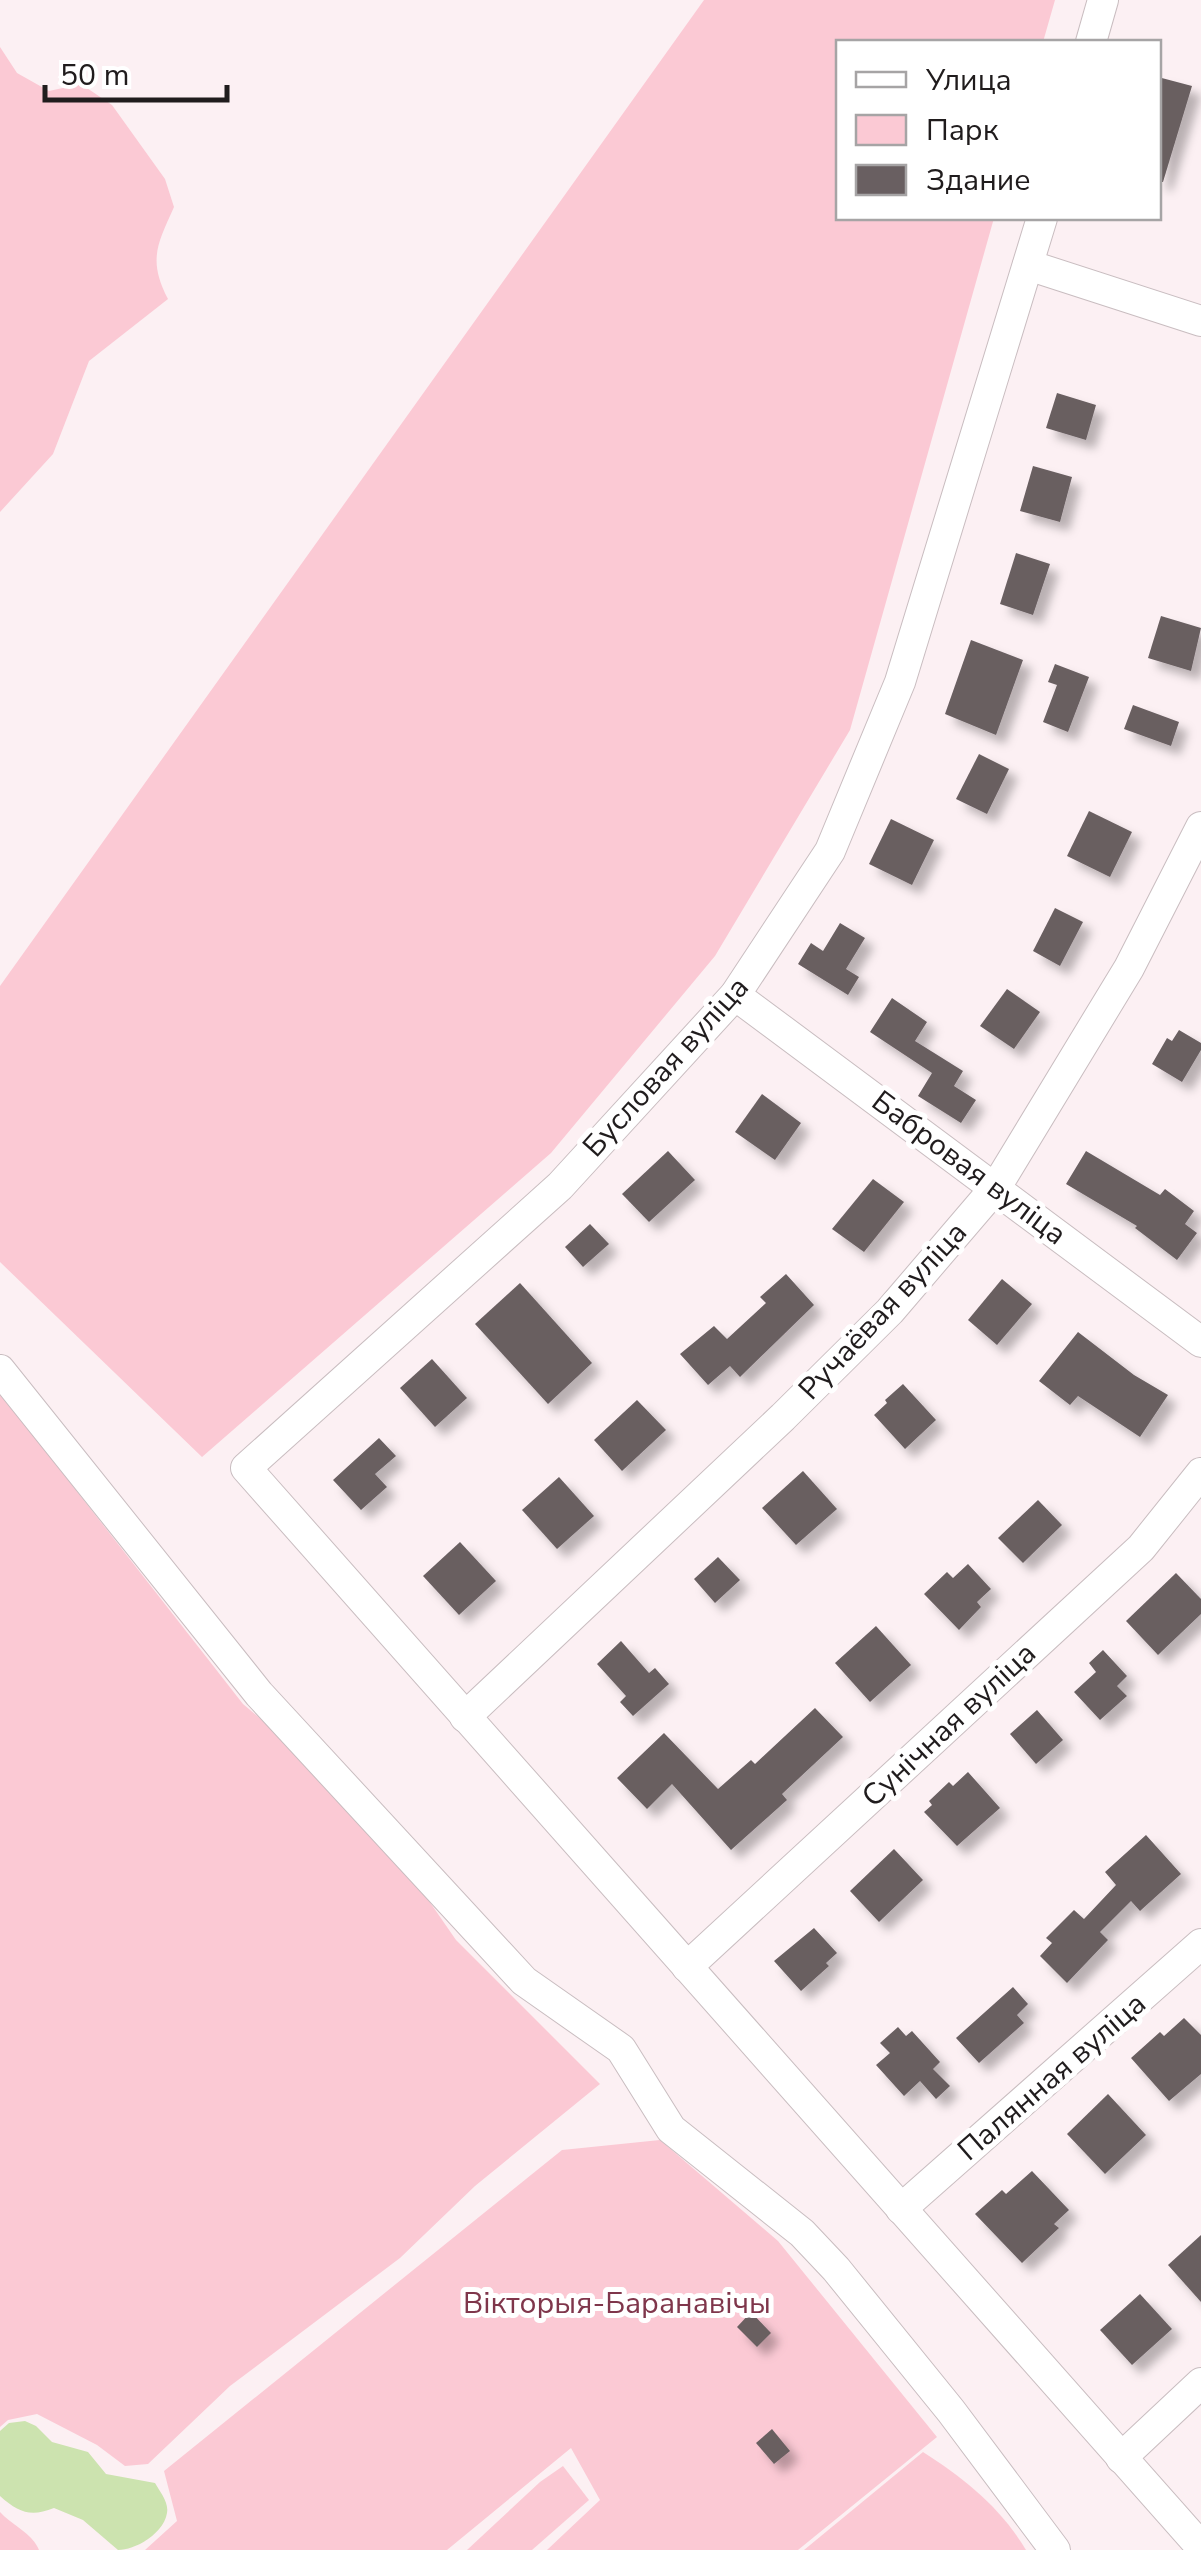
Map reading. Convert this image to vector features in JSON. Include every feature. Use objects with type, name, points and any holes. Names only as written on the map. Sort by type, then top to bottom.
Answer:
[{"type":"street","points":[[1092,40],[1103,0]]},
{"type":"street","name":"Бусловая вуліца","points":[[465,1717],[246,1468],[560,1186],[735,995],[830,851],[900,682],[1041,220]]},
{"type":"street","points":[[1028,264],[1201,320]]},
{"type":"street","name":"Ручаёвая вуліца","points":[[465,1717],[784,1417],[890,1311],[996,1187],[1128,968],[1201,827]]},
{"type":"street","name":"Бабровая вуліца","points":[[735,995],[1201,1342]]},
{"type":"street","points":[[0,1370],[259,1694],[524,1982],[621,2049],[670,2129],[802,2233],[836,2269],[1055,2550]]},
{"type":"street","name":"Сунічная вуліца","points":[[686,1967],[1141,1548],[1201,1474]]},
{"type":"street","points":[[465,1717],[1201,2548]]},
{"type":"street","name":"Палянная вуліца","points":[[901,2209],[1201,1944]]},
{"type":"street","points":[[1122,2458],[1201,2383]]},
{"type":"green space","points":[[704,0],[1055,0],[1044,40],[836,40],[836,220],[993,220],[850,730],[715,956],[551,1153],[202,1457],[0,1262],[0,986]]},
{"type":"green space","points":[[0,47],[17,73],[49,91],[81,84],[112,105],[165,179],[174,207],[157,253],[158,274],[168,299],[89,361],[53,454],[0,512]]},
{"type":"green space","points":[[0,1393],[243,1704],[364,1807],[456,1940],[600,2084],[475,2186],[400,2258],[230,2386],[148,2464],[125,2466],[97,2445],[37,2414],[8,2420],[0,2427]]},
{"type":"green space","name":"Вікторыя-Баранавічы","points":[[660,2140],[778,2241],[937,2437],[798,2550],[547,2550],[600,2500],[571,2448],[447,2550],[145,2550],[177,2521],[164,2471],[562,2150]]},
{"type":"green space","points":[[923,2452],[980,2495],[1026,2550],[804,2550]]},
{"type":"green space","points":[[563,2466],[589,2500],[532,2550],[467,2550],[540,2482]]},
{"type":"green space","points":[[0,2512],[27,2534],[39,2550],[0,2550]]},
{"type":"shaded area","points":[[25,2421],[52,2442],[88,2452],[106,2474],[155,2483],[167,2509],[161,2527],[141,2544],[118,2550],[83,2520],[54,2508],[26,2512],[7,2502],[0,2496],[0,2431],[9,2423]]},
{"type":"building","points":[[1161,78],[1192,86],[1161,182]]},
{"type":"building","points":[[1057,393],[1096,405],[1086,440],[1046,428]]},
{"type":"building","points":[[1033,466],[1072,477],[1060,522],[1020,511]]},
{"type":"building","points":[[1016,553],[1050,564],[1033,615],[1000,604]]},
{"type":"building","points":[[1161,616],[1201,628],[1191,671],[1148,658]]},
{"type":"building","points":[[971,640],[1023,660],[996,735],[945,714]]},
{"type":"building","points":[[1055,664],[1089,677],[1068,732],[1043,722],[1057,685],[1048,682]]},
{"type":"building","points":[[1133,705],[1179,722],[1171,746],[1124,729]]},
{"type":"building","points":[[979,754],[1009,769],[987,814],[956,799]]},
{"type":"building","points":[[1089,811],[1132,832],[1110,877],[1067,856]]},
{"type":"building","points":[[891,819],[934,840],[912,885],[869,864]]},
{"type":"building","points":[[1055,908],[1083,922],[1060,966],[1033,951]]},
{"type":"building","points":[[840,923],[865,938],[846,969],[859,977],[848,995],[798,964],[811,943],[823,951]]},
{"type":"building","points":[[1007,989],[1040,1012],[1014,1049],[980,1026]]},
{"type":"building","points":[[892,998],[927,1022],[915,1041],[963,1071],[954,1086],[976,1100],[961,1123],[918,1096],[932,1073],[870,1032]]},
{"type":"building","points":[[1179,1030],[1201,1043],[1201,1050],[1182,1082],[1152,1064],[1167,1038],[1172,1041]]},
{"type":"building","points":[[762,1094],[801,1123],[775,1160],[735,1132]]},
{"type":"building","points":[[668,1151],[695,1180],[649,1222],[622,1194]]},
{"type":"building","points":[[1086,1151],[1160,1195],[1165,1189],[1194,1211],[1185,1224],[1197,1233],[1177,1260],[1137,1226],[1066,1184]]},
{"type":"building","points":[[873,1179],[904,1202],[864,1252],[832,1229]]},
{"type":"building","points":[[590,1224],[609,1244],[583,1267],[565,1247]]},
{"type":"building","points":[[786,1274],[814,1305],[740,1377],[730,1366],[708,1385],[680,1354],[714,1326],[727,1339],[766,1303],[760,1297]]},
{"type":"building","points":[[1002,1279],[1032,1304],[997,1345],[968,1320]]},
{"type":"building","points":[[520,1283],[592,1363],[548,1404],[475,1324]]},
{"type":"building","points":[[1078,1332],[1134,1375],[1168,1395],[1140,1437],[1078,1396],[1070,1405],[1039,1381]]},
{"type":"building","points":[[432,1359],[467,1398],[435,1427],[400,1388]]},
{"type":"building","points":[[903,1384],[936,1420],[905,1449],[874,1415]]},
{"type":"building","points":[[637,1400],[666,1430],[622,1471],[594,1440]]},
{"type":"building","points":[[379,1438],[396,1456],[375,1474],[387,1487],[361,1510],[333,1480]]},
{"type":"building","points":[[803,1471],[837,1509],[796,1545],[762,1508]]},
{"type":"building","points":[[559,1477],[594,1516],[557,1549],[522,1510]]},
{"type":"building","points":[[1038,1500],[1062,1525],[1023,1563],[998,1538]]},
{"type":"building","points":[[460,1542],[496,1581],[459,1615],[423,1576]]},
{"type":"building","points":[[718,1557],[740,1580],[715,1603],[694,1579]]},
{"type":"building","points":[[968,1564],[991,1589],[977,1602],[981,1607],[959,1630],[924,1594],[947,1572],[953,1578]]},
{"type":"building","points":[[1176,1573],[1201,1599],[1201,1614],[1158,1655],[1126,1621]]},
{"type":"building","points":[[876,1626],[911,1665],[870,1702],[835,1663]]},
{"type":"building","points":[[621,1641],[649,1673],[655,1668],[669,1684],[633,1716],[620,1702],[626,1696],[597,1664]]},
{"type":"building","points":[[1103,1650],[1127,1676],[1117,1686],[1127,1696],[1100,1720],[1074,1692],[1096,1672],[1089,1663]]},
{"type":"building","points":[[815,1708],[843,1737],[782,1794],[787,1800],[731,1850],[672,1784],[647,1809],[617,1778],[664,1733],[718,1789],[751,1760],[755,1764]]},
{"type":"building","points":[[1037,1710],[1063,1740],[1036,1764],[1010,1734]]},
{"type":"building","points":[[968,1772],[1000,1808],[957,1846],[924,1812],[932,1805],[929,1801],[949,1782],[953,1786]]},
{"type":"building","points":[[1146,1835],[1181,1874],[1140,1911],[1131,1901],[1100,1932],[1108,1940],[1067,1983],[1040,1956],[1052,1943],[1046,1938],[1074,1910],[1084,1919],[1116,1885],[1105,1872]]},
{"type":"building","points":[[894,1849],[923,1880],[879,1922],[850,1891]]},
{"type":"building","points":[[814,1928],[837,1953],[826,1963],[829,1966],[801,1991],[774,1961]]},
{"type":"building","points":[[1013,1987],[1028,2004],[1017,2015],[1024,2023],[979,2063],[956,2038]]},
{"type":"building","points":[[1184,2018],[1201,2035],[1201,2074],[1169,2101],[1131,2058],[1160,2032],[1164,2036]]},
{"type":"building","points":[[898,2027],[906,2036],[912,2031],[940,2062],[933,2069],[950,2086],[936,2099],[920,2081],[904,2096],[876,2065],[890,2053],[880,2043]]},
{"type":"building","points":[[1108,2094],[1146,2135],[1105,2174],[1067,2134]]},
{"type":"building","points":[[1032,2171],[1069,2210],[1054,2224],[1059,2228],[1022,2263],[975,2214]]},
{"type":"building","points":[[1201,2235],[1201,2302],[1168,2265]]},
{"type":"building","points":[[1140,2294],[1172,2329],[1132,2365],[1100,2330]]},
{"type":"building","points":[[751,2312],[771,2333],[757,2347],[737,2327]]},
{"type":"building","points":[[772,2429],[790,2451],[774,2464],[756,2443]]}]
